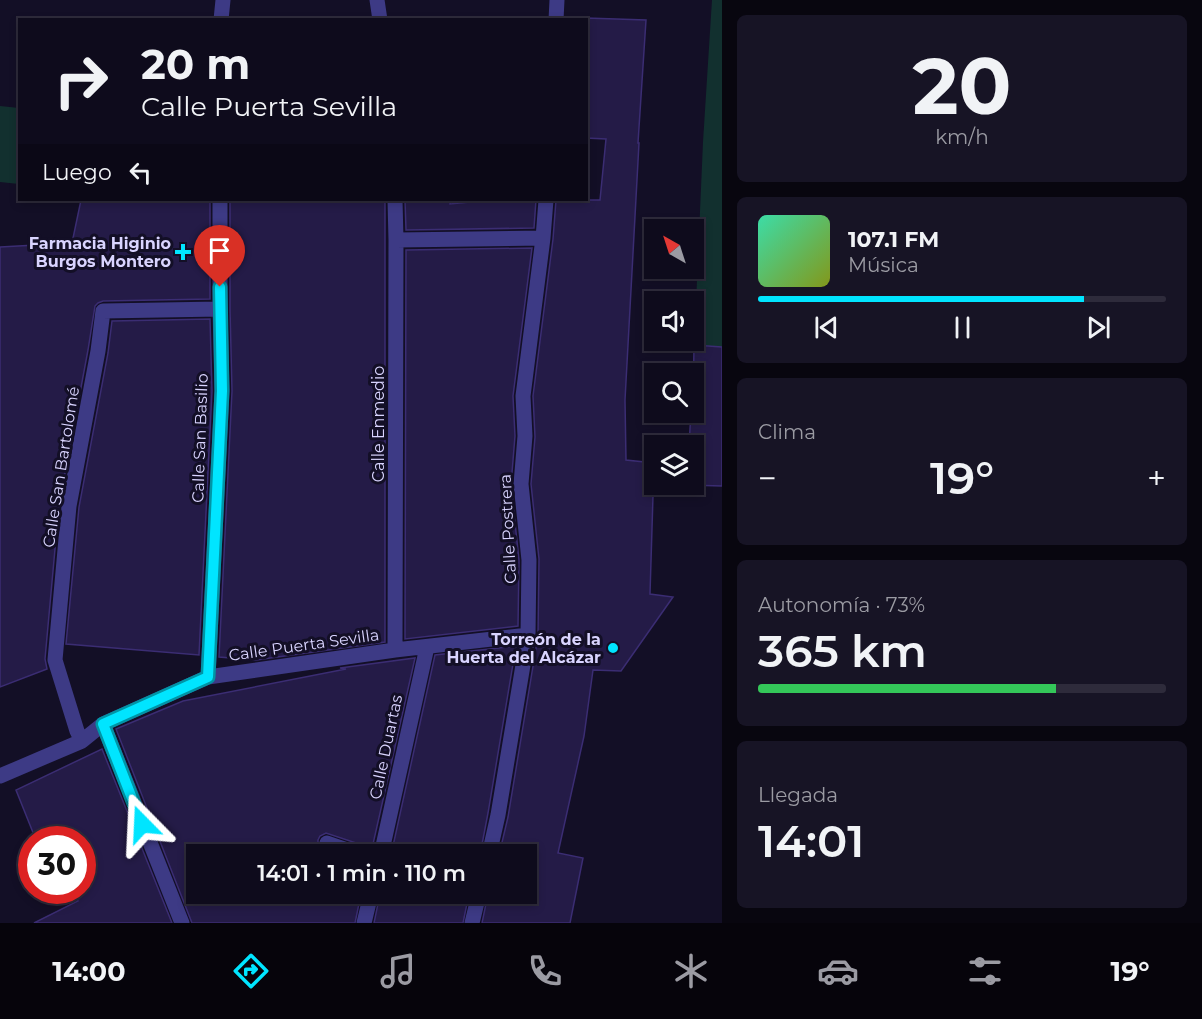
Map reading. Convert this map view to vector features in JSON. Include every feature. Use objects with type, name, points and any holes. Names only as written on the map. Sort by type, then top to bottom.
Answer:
[{"type":"street","points":[[221,18],[223,0]]},
{"type":"street","points":[[377,0],[380,18]]},
{"type":"street","points":[[556,18],[557,0]]},
{"type":"street","name":"Calle San Basilio","points":[[208,677],[222,391],[220,201]]},
{"type":"street","name":"Calle Enmedio","points":[[395,201],[395,650]]},
{"type":"street","name":"Calle Postrera","points":[[491,844],[510,753],[528,635],[529,560],[521,484],[525,436],[523,396],[546,201]]},
{"type":"street","points":[[396,240],[543,238]]},
{"type":"street","name":"Calle San Bartolomé","points":[[82,741],[55,660],[69,506],[98,351],[103,311],[220,309]]},
{"type":"street","name":"Calle Puerta Sevilla","points":[[0,776],[82,741],[103,724],[208,677],[395,650],[528,635]]},
{"type":"street","name":"Calle Duartas","points":[[383,844],[427,647]]},
{"type":"street","points":[[103,724],[182,923]]},
{"type":"street","points":[[364,923],[369,904]]},
{"type":"street","points":[[472,923],[477,904]]},
{"type":"green space","points":[[712,0],[722,0],[722,486],[704,486],[704,435],[690,435],[690,423],[704,423],[704,363],[693,363],[694,351],[704,351],[704,291],[697,291],[697,279],[704,279],[704,219],[700,219]]},
{"type":"green space","points":[[0,106],[18,108],[18,184],[0,182]]},
{"type":"building","points":[[588,18],[646,20],[625,400],[626,460],[644,462],[644,495],[653,495],[650,594],[673,597],[621,671],[593,670],[584,736],[558,853],[583,858],[570,923],[482,923],[486,904],[537,904],[537,844],[502,844],[538,636],[539,559],[531,484],[535,437],[533,396],[556,201],[600,200],[606,139],[588,138]]},
{"type":"building","points":[[81,201],[210,201],[210,299],[103,301],[95,306],[59,505],[45,659],[47,669],[0,687],[0,247],[72,243]]},
{"type":"building","points":[[230,201],[385,201],[385,642],[256,660],[219,657],[232,391]]},
{"type":"building","points":[[405,201],[450,201],[450,204],[482,201],[536,201],[534,228],[406,230]]},
{"type":"building","points":[[532,248],[513,396],[515,436],[511,485],[519,560],[518,626],[405,639],[406,250]]},
{"type":"building","points":[[210,319],[212,391],[199,655],[66,644],[79,507],[112,321]]},
{"type":"building","points":[[704,346],[722,347],[722,486],[704,485],[704,435],[690,435],[690,423],[704,423],[704,363],[694,363],[694,351],[704,351]]},
{"type":"building","points":[[516,646],[482,844],[393,844],[435,655]]},
{"type":"building","points":[[415,658],[373,844],[359,844],[326,833],[320,836],[318,844],[186,844],[186,904],[359,904],[355,923],[192,923],[116,729],[183,701],[346,669],[340,668]]},
{"type":"building","points":[[102,749],[172,923],[34,923],[72,904],[96,904],[96,826],[30,826],[16,790]]},
{"type":"building","points":[[378,904],[467,904],[463,923],[374,923]]},
{"type":"place","name":"Farmacia Higinio Burgos Montero","points":[[183,252]]},
{"type":"place","name":"Torreón de la Huerta del Alcázar","points":[[613,648]]},
{"type":"route","points":[[142,824],[103,724],[208,677],[222,391],[220,287]]}]
